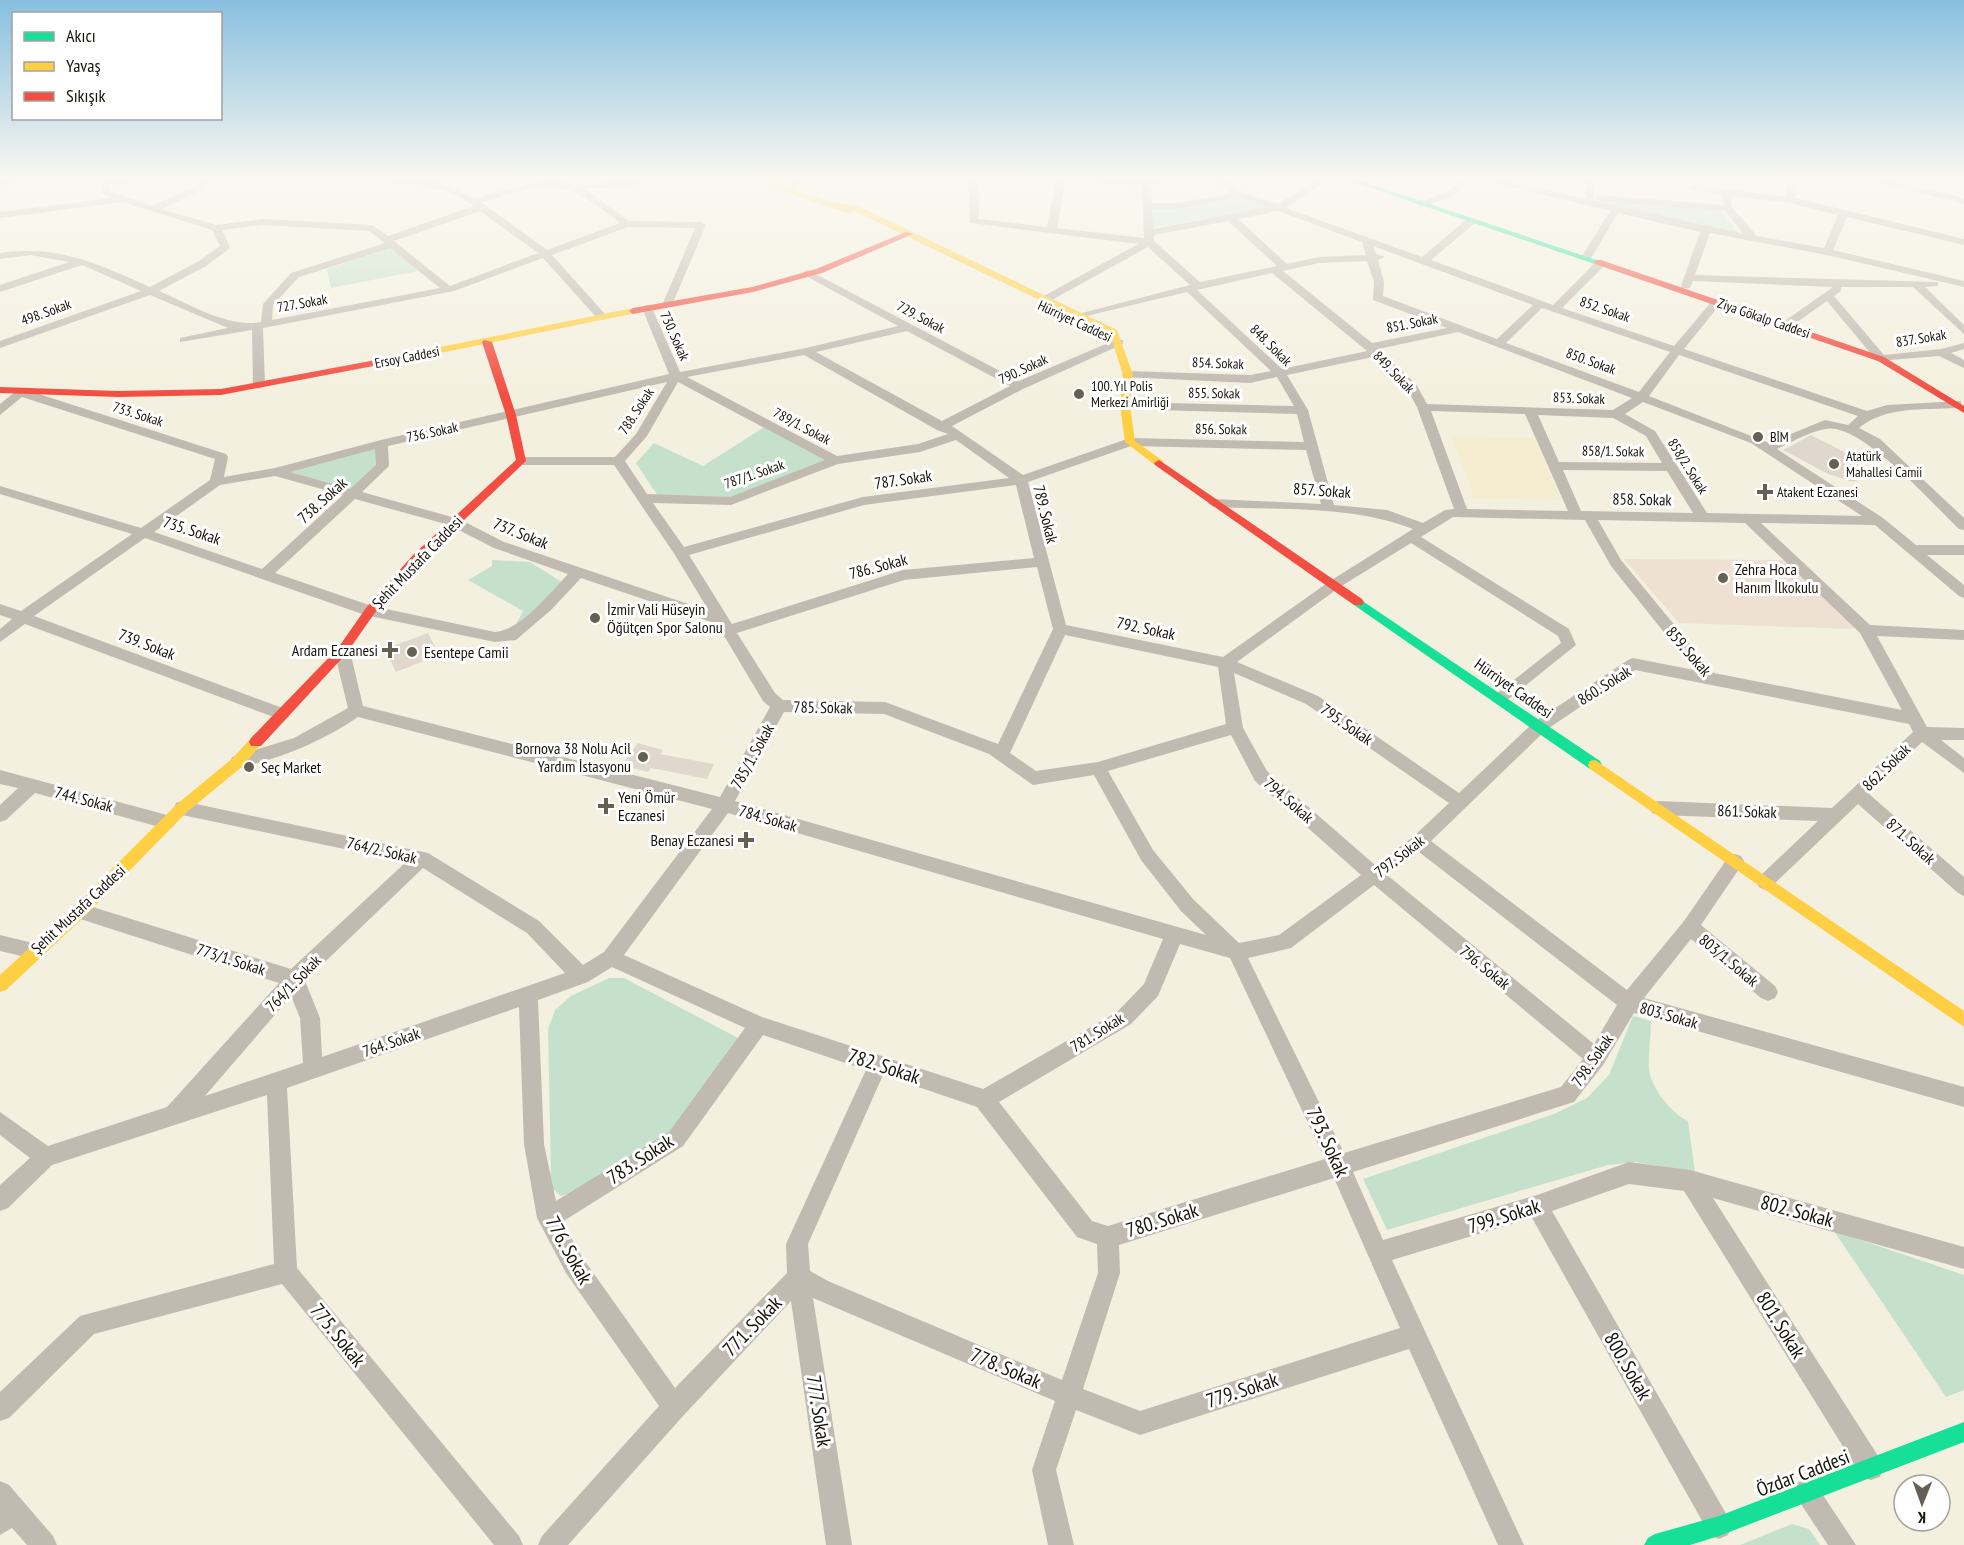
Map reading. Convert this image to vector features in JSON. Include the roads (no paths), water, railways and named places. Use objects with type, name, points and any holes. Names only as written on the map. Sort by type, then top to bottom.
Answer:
[{"type":"main road","name":"Ersoy Caddesi","points":[[0,390],[20,392],[221,392],[487,342],[668,303],[753,289],[808,273],[841,251]]},
{"type":"main road","name":"Ersoy Caddesi","points":[[906,251],[931,253]]},
{"type":"main road","name":"Hürriyet Caddesi","points":[[928,251],[1119,342]]},
{"type":"main road","name":"Hürriyet Caddesi","points":[[938,251],[1114,332],[1128,375],[1125,406],[1130,442],[1214,503],[1335,584],[1964,1020]]},
{"type":"main road","name":"Ziya Gökalp Caddesi","points":[[1565,251],[1601,263],[1687,284],[1717,302],[1881,359],[1960,407]]},
{"type":"main road","points":[[487,342],[511,415],[521,461]]},
{"type":"main road","name":"Şehit Mustafa Caddesi","points":[[0,985],[33,951],[80,911],[167,822],[238,762],[342,651],[370,611],[454,522],[521,461]]},
{"type":"main road","name":"Özdar Caddesi","points":[[1655,1545],[1719,1526],[1964,1432]]},
{"type":"street","name":"498. Sokak","points":[[0,345],[150,290],[204,265],[221,251]]},
{"type":"street","points":[[259,385],[262,325],[268,304],[295,275],[364,251]]},
{"type":"street","points":[[401,251],[448,290]]},
{"type":"street","points":[[541,251],[601,316]]},
{"type":"street","name":"727. Sokak","points":[[184,340],[448,290],[553,251]]},
{"type":"street","name":"727. Sokak","points":[[668,303],[691,251]]},
{"type":"street","points":[[1046,300],[1127,251]]},
{"type":"street","name":"848. Sokak","points":[[1161,251],[1280,373],[1302,410],[1328,507]]},
{"type":"street","name":"849. Sokak","points":[[1263,251],[1412,387],[1423,406],[1461,513]]},
{"type":"street","name":"850. Sokak","points":[[1370,251],[1379,282],[1377,298],[1755,440],[1768,448]]},
{"type":"street","name":"852. Sokak","points":[[1400,251],[1556,309],[1867,415]]},
{"type":"street","points":[[1082,316],[1194,287],[1319,260],[1372,257],[1425,260],[1435,251]]},
{"type":"street","points":[[1586,258],[1590,251]]},
{"type":"street","points":[[1699,251],[1687,284],[1786,282],[1964,284]]},
{"type":"street","points":[[1822,251],[1964,284]]},
{"type":"street","points":[[0,256],[31,252],[82,261],[228,325],[262,325]]},
{"type":"street","points":[[0,289],[82,261]]},
{"type":"street","points":[[1556,309],[1601,263]]},
{"type":"street","points":[[1872,263],[1896,283]]},
{"type":"street","name":"729. Sokak","points":[[808,273],[1019,386]]},
{"type":"street","points":[[1786,282],[1823,298],[1881,359]]},
{"type":"street","points":[[1786,325],[1843,284]]},
{"type":"street","points":[[1916,284],[1964,331]]},
{"type":"street","name":"853. Sokak","points":[[1423,406],[1616,414],[1642,397],[1717,302]]},
{"type":"street","points":[[1499,343],[1541,303]]},
{"type":"street","name":"730. Sokak","points":[[647,308],[676,376]]},
{"type":"street","name":"736. Sokak","points":[[0,637],[23,617],[216,483],[274,472],[381,444],[676,376],[806,351],[908,327]]},
{"type":"street","name":"851. Sokak","points":[[1373,350],[1460,329]]},
{"type":"street","name":"790. Sokak","points":[[941,427],[1019,386],[1119,342]]},
{"type":"street","name":"837. Sokak","points":[[1881,359],[1941,352],[1964,345]]},
{"type":"street","name":"854. Sokak","points":[[1128,375],[1250,379],[1373,350]]},
{"type":"street","name":"789. Sokak","points":[[806,351],[958,435],[1021,480],[1060,629]]},
{"type":"street","points":[[1941,352],[1964,365]]},
{"type":"street","name":"789/1. Sokak","points":[[676,376],[835,460],[920,448],[958,435]]},
{"type":"street","name":"788. Sokak","points":[[618,461],[641,436],[676,376]]},
{"type":"street","points":[[0,411],[20,392]]},
{"type":"street","name":"733. Sokak","points":[[20,392],[222,457],[216,483]]},
{"type":"street","name":"855. Sokak","points":[[1125,406],[1302,410]]},
{"type":"street","points":[[1851,429],[1867,415],[1887,409],[1960,407]]},
{"type":"street","name":"859. Sokak","points":[[1530,411],[1555,466],[1582,514],[1616,563],[1708,678],[1918,726],[1964,767]]},
{"type":"street","name":"858/2. Sokak","points":[[1616,414],[1651,434],[1702,517]]},
{"type":"street","points":[[1768,448],[1825,423],[1851,429],[1876,442],[1964,526]]},
{"type":"street","name":"856. Sokak","points":[[1130,442],[1312,446]]},
{"type":"street","name":"787. Sokak","points":[[681,553],[863,501],[1021,480],[1130,442]]},
{"type":"street","name":"738. Sokak","points":[[266,573],[383,466],[381,444]]},
{"type":"street","points":[[1768,448],[1878,520],[1964,592]]},
{"type":"street","name":"787/1. Sokak","points":[[644,498],[731,501],[835,460]]},
{"type":"street","points":[[521,461],[618,461]]},
{"type":"street","name":"785. Sokak","points":[[618,461],[681,553],[769,697],[779,706],[885,708],[995,750],[1033,778],[1098,768],[1234,728]]},
{"type":"street","name":"858/1. Sokak","points":[[1555,466],[1671,467]]},
{"type":"street","name":"737. Sokak","points":[[274,472],[454,522],[499,545],[725,625]]},
{"type":"street","name":"735. Sokak","points":[[0,490],[266,573],[370,611],[492,637],[511,636],[546,606],[577,573]]},
{"type":"street","name":"857. Sokak","points":[[1214,503],[1328,507],[1387,514],[1425,529]]},
{"type":"street","name":"858. Sokak","points":[[1412,538],[1450,513],[1878,520]]},
{"type":"street","name":"862. Sokak","points":[[1748,518],[1866,630],[1918,726],[1858,794],[1765,882]]},
{"type":"street","points":[[1225,663],[1335,584],[1412,538],[1564,633],[1569,645],[1499,698]]},
{"type":"street","points":[[1913,549],[1964,550]]},
{"type":"street","name":"786. Sokak","points":[[725,625],[903,576],[1042,562]]},
{"type":"street","name":"739. Sokak","points":[[0,609],[282,714]]},
{"type":"street","points":[[1001,755],[1060,629]]},
{"type":"street","name":"792. Sokak","points":[[1060,629],[1225,663]]},
{"type":"street","points":[[1866,630],[1964,635]]},
{"type":"street","points":[[342,651],[356,710]]},
{"type":"street","name":"794. Sokak","points":[[1225,663],[1234,728],[1261,776],[1374,875]]},
{"type":"street","name":"795. Sokak","points":[[1225,663],[1312,700],[1460,802]]},
{"type":"street","name":"860. Sokak","points":[[1540,726],[1633,664],[1708,678]]},
{"type":"street","name":"785/1. Sokak","points":[[724,805],[779,706]]},
{"type":"street","name":"Şehit Mustafa Caddesi","points":[[238,762],[269,756],[326,732],[356,710]]},
{"type":"street","name":"784. Sokak","points":[[356,710],[724,805],[1236,952]]},
{"type":"street","name":"797. Sokak","points":[[1236,952],[1284,942],[1419,842],[1540,726]]},
{"type":"street","points":[[1918,726],[1964,734]]},
{"type":"street","name":"793. Sokak","points":[[1098,768],[1147,855],[1187,905],[1236,952],[1340,1164],[1377,1253],[1511,1545]]},
{"type":"street","name":"744. Sokak","points":[[0,777],[167,822]]},
{"type":"street","points":[[0,815],[33,785]]},
{"type":"street","name":"871. Sokak","points":[[1858,794],[1964,888]]},
{"type":"street","name":"764. Sokak","points":[[0,1200],[46,1157],[276,1082],[581,976],[611,958],[724,805]]},
{"type":"street","name":"764/2. Sokak","points":[[182,808],[422,858],[533,927],[581,976]]},
{"type":"street","name":"861. Sokak","points":[[1658,808],[1836,815]]},
{"type":"street","name":"803. Sokak","points":[[1419,842],[1629,1003],[1964,1097]]},
{"type":"street","name":"764/1. Sokak","points":[[173,1116],[294,979],[422,858]]},
{"type":"street","name":"798. Sokak","points":[[1340,1164],[1567,1095],[1596,1058],[1629,1003],[1690,927],[1735,861]]},
{"type":"street","name":"796. Sokak","points":[[1374,875],[1596,1058]]},
{"type":"street","name":"773/1. Sokak","points":[[80,911],[294,979]]},
{"type":"street","name":"803/1. Sokak","points":[[1690,927],[1768,992]]},
{"type":"street","name":"781. Sokak","points":[[984,1099],[1124,1018],[1151,990],[1175,933]]},
{"type":"street","points":[[0,943],[33,951]]},
{"type":"street","name":"782. Sokak","points":[[611,958],[759,1025],[984,1099]]},
{"type":"street","points":[[294,979],[310,1018],[313,1069]]},
{"type":"street","name":"776. Sokak","points":[[528,995],[534,1144],[548,1218],[574,1265],[675,1407]]},
{"type":"street","name":"783. Sokak","points":[[548,1218],[676,1139],[759,1025]]},
{"type":"street","points":[[799,1277],[797,1244],[878,1065]]},
{"type":"street","points":[[0,1409],[88,1324],[286,1272],[276,1082]]},
{"type":"street","points":[[984,1099],[1085,1229],[1108,1237]]},
{"type":"street","points":[[0,1122],[46,1157]]},
{"type":"street","name":"780. Sokak","points":[[1070,1396],[1109,1273],[1108,1237],[1340,1164]]},
{"type":"street","name":"799. Sokak","points":[[1377,1253],[1537,1206],[1629,1173]]},
{"type":"street","name":"802. Sokak","points":[[1629,1173],[1690,1181],[1964,1258]]},
{"type":"street","name":"801. Sokak","points":[[1690,1181],[1871,1468]]},
{"type":"street","name":"800. Sokak","points":[[1537,1206],[1719,1526]]},
{"type":"street","name":"775. Sokak","points":[[286,1272],[510,1545]]},
{"type":"street","name":"778. Sokak","points":[[799,1277],[820,1289],[1070,1396]]},
{"type":"street","name":"771. Sokak","points":[[551,1545],[675,1407],[799,1277]]},
{"type":"street","name":"777. Sokak","points":[[799,1277],[839,1545]]},
{"type":"street","name":"779. Sokak","points":[[1070,1396],[1140,1423],[1415,1335]]},
{"type":"street","points":[[1061,1545],[1044,1470],[1070,1396]]},
{"type":"street","points":[[1806,1492],[1843,1545]]},
{"type":"street","points":[[4,1509],[44,1545]]},
{"type":"place","name":"100. Yıl Polis Merkezi Amirliği","points":[[1079,394]]},
{"type":"place","name":"BİM","points":[[1758,437]]},
{"type":"place","name":"Atatürk Mahallesi Camii","points":[[1834,464]]},
{"type":"place","name":"Atakent Eczanesi","points":[[1765,492]]},
{"type":"place","name":"Zehra Hoca Hanım İlkokulu","points":[[1723,578]]},
{"type":"place","name":"İzmir Vali Hüseyin Öğütçen Spor Salonu","points":[[595,618]]},
{"type":"place","name":"Ardam Eczanesi","points":[[390,650]]},
{"type":"place","name":"Esentepe Camii","points":[[412,652]]},
{"type":"place","name":"Bornova 38 Nolu Acil Yardım İstasyonu","points":[[643,757]]},
{"type":"place","name":"Seç Market","points":[[249,767]]},
{"type":"place","name":"Yeni Ömür Eczanesi","points":[[606,806]]},
{"type":"place","name":"Benay Eczanesi","points":[[746,840]]}]
